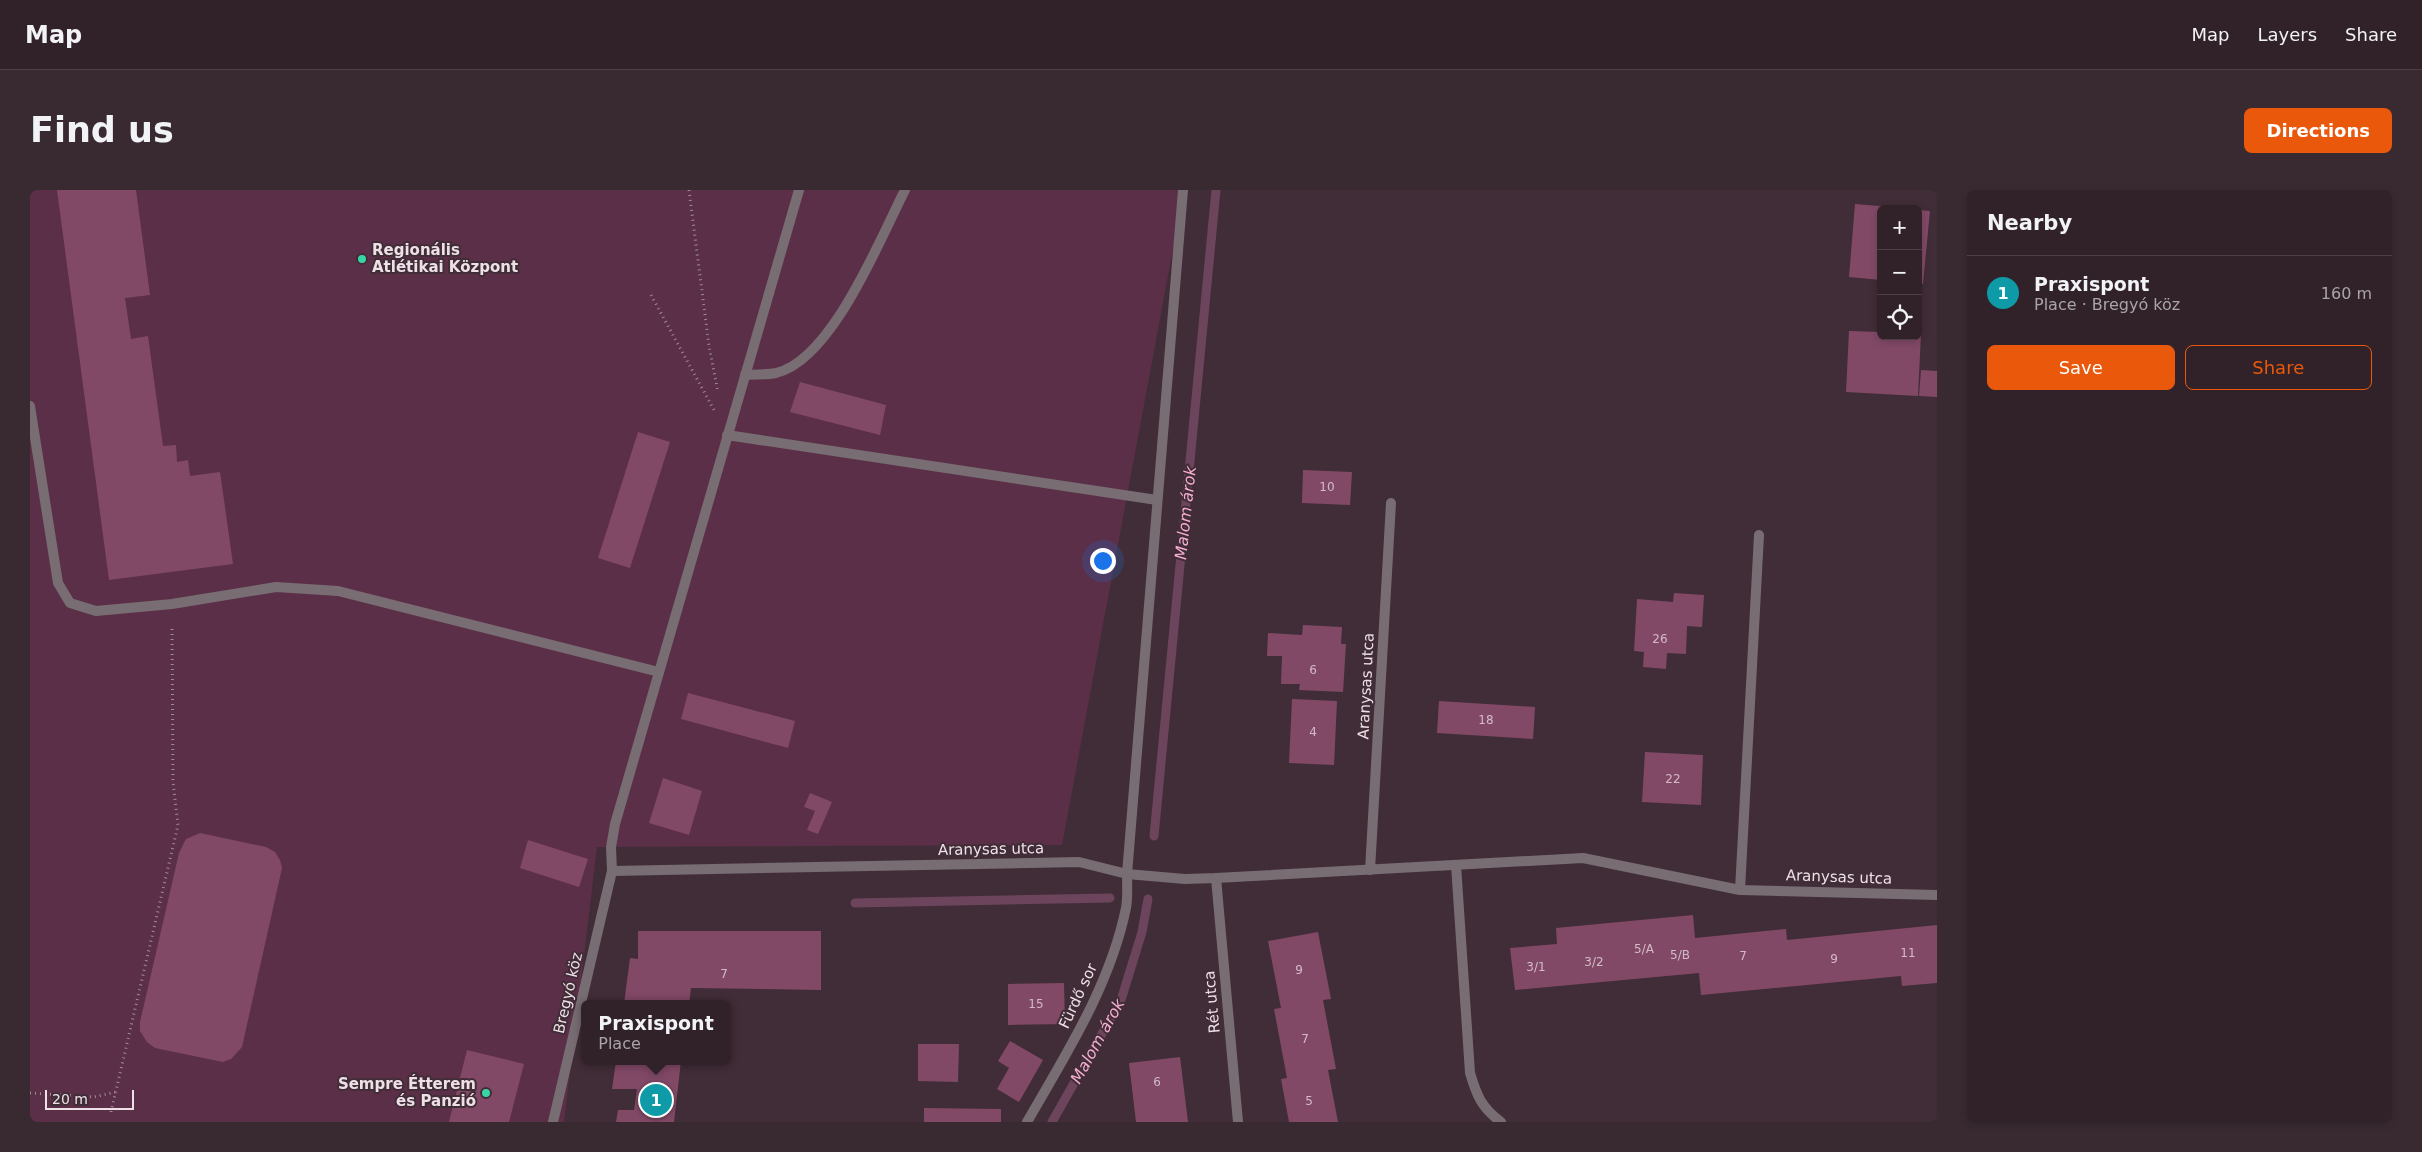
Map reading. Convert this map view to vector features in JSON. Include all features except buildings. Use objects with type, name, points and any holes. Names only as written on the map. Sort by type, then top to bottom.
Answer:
[{"type":"street","name":"Bregyó köz","points":[[582,1000],[612,871],[611,847],[615,824],[798,190]]},
{"type":"street","points":[[745,375],[776,373],[800,361],[822,340],[840,318],[905,190]]},
{"type":"street","name":"Fürdő sor","points":[[1028,1122],[1086,1019],[1107,974],[1126,907],[1127,874],[1183,190]]},
{"type":"street","points":[[30,406],[58,583],[70,603],[96,611],[172,604],[276,587],[338,591],[659,672]]},
{"type":"street","points":[[727,435],[1157,500]]},
{"type":"street","name":"Aranysas utca","points":[[1370,870],[1391,503]]},
{"type":"street","points":[[1740,890],[1759,535]]},
{"type":"street","name":"Aranysas utca","points":[[612,871],[1079,862],[1127,874],[1216,878],[1583,858],[1740,890],[1937,895]]},
{"type":"street","points":[[1456,865],[1470,1073],[1477,1098],[1490,1114],[1501,1122]]},
{"type":"street","name":"Rét utca","points":[[1216,878],[1238,1122]]},
{"type":"street","name":"Bregyó köz","points":[[554,1122],[581,1005]]},
{"type":"path","points":[[689,190],[709,346],[720,399]]},
{"type":"path","points":[[651,295],[727,435]]},
{"type":"path","points":[[111,1112],[178,825],[173,782],[172,604]]},
{"type":"path","points":[[30,1093],[94,1097],[116,1092]]},
{"type":"shaded area","points":[[30,190],[1184,190],[1062,845],[597,847],[564,1122],[30,1122]]},
{"type":"waterway","name":"Malom árok","points":[[1154,836],[1216,190]]},
{"type":"waterway","points":[[855,903],[1110,898]]},
{"type":"waterway","name":"Malom árok","points":[[1052,1122],[1121,1000],[1142,932],[1148,899]]},
{"type":"place","name":"Regionális Atlétikai Központ","points":[[362,259]]},
{"type":"place","name":"Sempre Étterem és Panzió","points":[[486,1093]]},
{"type":"place","name":"Praxispont","points":[[656,1100]]}]
